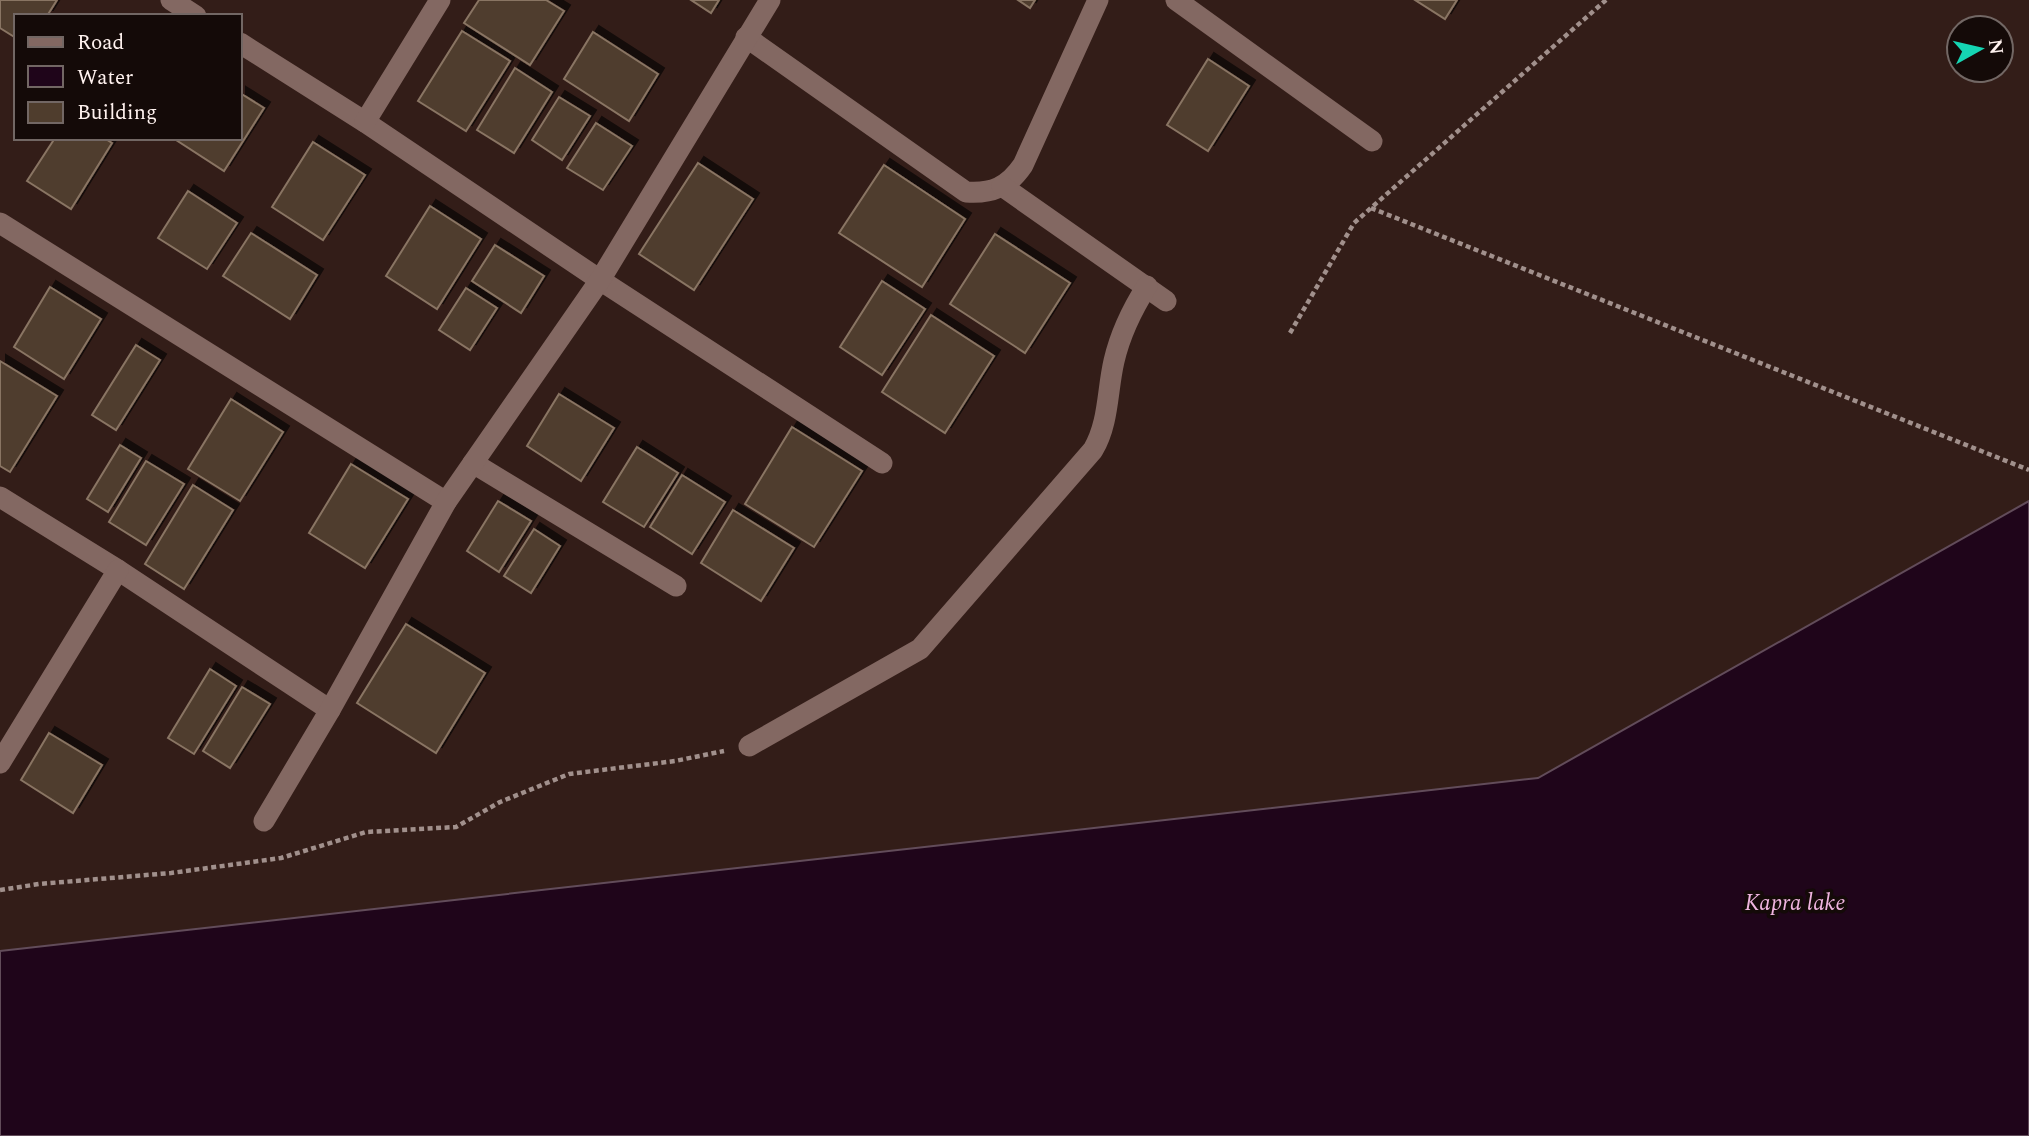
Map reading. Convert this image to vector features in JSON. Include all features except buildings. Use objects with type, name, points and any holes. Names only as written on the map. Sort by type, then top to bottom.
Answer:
[{"type":"street","points":[[171,0],[193,14]]},
{"type":"street","points":[[365,122],[440,0]]},
{"type":"street","points":[[264,821],[330,710],[446,502],[600,280],[770,0]]},
{"type":"street","points":[[746,37],[965,192],[984,194],[1002,186],[1014,177],[1023,165],[1098,0]]},
{"type":"street","points":[[1176,0],[1372,141]]},
{"type":"street","points":[[242,44],[365,122],[600,280],[882,463]]},
{"type":"street","points":[[1002,186],[1166,301]]},
{"type":"street","points":[[0,223],[446,502]]},
{"type":"street","points":[[749,746],[920,649],[1093,450],[1102,435],[1114,359],[1135,304],[1147,286]]},
{"type":"street","points":[[473,463],[676,586]]},
{"type":"street","points":[[0,497],[118,570],[330,710]]},
{"type":"street","points":[[0,763],[118,570]]},
{"type":"path","points":[[1290,333],[1354,223],[1606,0]]},
{"type":"path","points":[[1371,208],[2029,470]]},
{"type":"path","points":[[0,890],[39,884],[171,873],[281,858],[366,832],[456,827],[500,802],[569,774],[675,761],[749,746]]},
{"type":"water","name":"Kapra lake","points":[[2029,501],[2029,1136],[0,1136],[0,951],[1538,778]]}]
